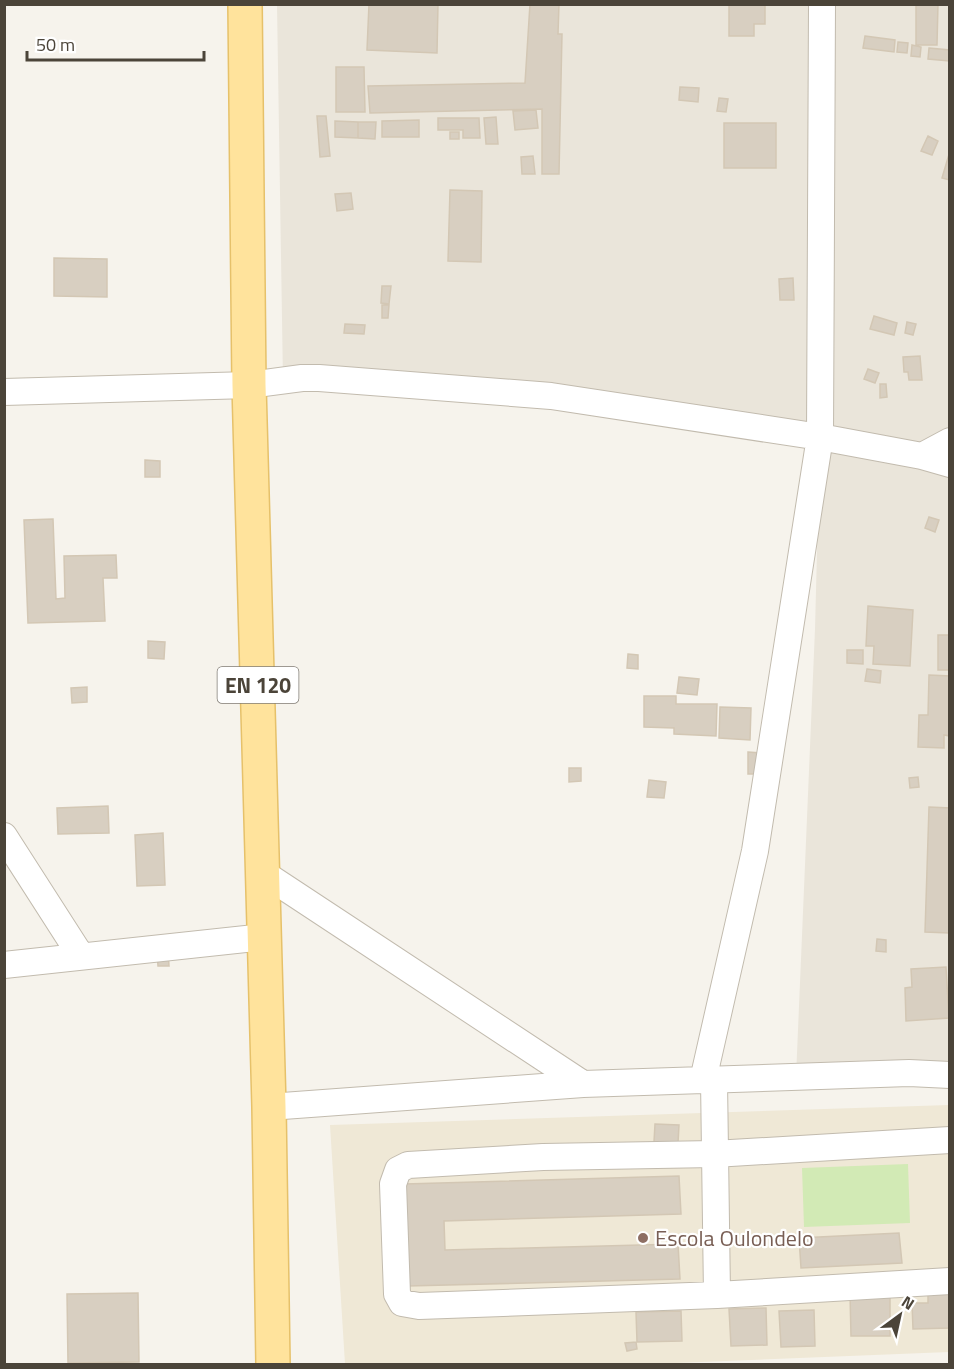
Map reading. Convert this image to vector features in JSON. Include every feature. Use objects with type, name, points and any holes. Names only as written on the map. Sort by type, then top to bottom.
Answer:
[{"type":"main road","name":"EN 120","points":[[245,4],[249,385],[269,1107],[273,1365]]},
{"type":"street","points":[[717,1295],[714,1154],[709,1080],[755,851],[820,437],[822,4]]},
{"type":"street","points":[[4,392],[249,385],[319,378],[551,396],[820,437],[922,456],[950,464]]},
{"type":"street","points":[[922,456],[950,441]]},
{"type":"street","points":[[4,836],[81,956]]},
{"type":"street","points":[[262,873],[583,1084]]},
{"type":"street","points":[[4,964],[264,937]]},
{"type":"street","points":[[269,1107],[583,1084],[909,1073],[950,1075]]},
{"type":"street","points":[[950,1140],[714,1154],[543,1157],[408,1165],[398,1170],[393,1184],[397,1294],[402,1303],[418,1306],[717,1295],[950,1281]]},
{"type":"shaded area","points":[[277,5],[949,5],[949,1075],[796,1077],[815,629],[820,437],[551,396],[283,381]]},
{"type":"shaded area","name":"Escola Oulondelo","points":[[949,1105],[949,1352],[651,1364],[345,1364],[330,1125]]},
{"type":"green space","points":[[908,1164],[910,1223],[804,1227],[802,1168]]},
{"type":"building","points":[[369,4],[438,4],[437,53],[367,50]]},
{"type":"building","points":[[530,4],[559,4],[558,34],[562,34],[559,174],[542,174],[542,109],[370,113],[368,86],[525,83]]},
{"type":"building","points":[[729,4],[765,4],[765,24],[754,24],[754,36],[729,36]]},
{"type":"building","points":[[916,4],[938,4],[937,45],[916,45]]},
{"type":"building","points":[[865,36],[895,40],[894,52],[863,48]]},
{"type":"building","points":[[898,42],[908,43],[907,53],[897,52]]},
{"type":"building","points":[[912,45],[921,47],[920,57],[911,56]]},
{"type":"building","points":[[929,48],[950,50],[949,61],[928,59]]},
{"type":"building","points":[[336,67],[364,67],[365,112],[336,112]]},
{"type":"building","points":[[680,87],[699,88],[698,102],[679,100]]},
{"type":"building","points":[[719,98],[728,99],[726,112],[717,111]]},
{"type":"building","points":[[536,110],[538,128],[515,130],[513,111]]},
{"type":"building","points":[[317,116],[326,116],[330,156],[320,157]]},
{"type":"building","points":[[496,117],[498,144],[486,144],[484,118]]},
{"type":"building","points":[[438,118],[479,118],[480,138],[463,138],[463,130],[438,130]]},
{"type":"building","points":[[419,120],[419,137],[382,137],[382,121]]},
{"type":"building","points":[[335,121],[358,122],[358,138],[335,137]]},
{"type":"building","points":[[358,122],[376,122],[375,139],[358,138]]},
{"type":"building","points":[[724,123],[776,123],[776,168],[724,168]]},
{"type":"building","points":[[450,132],[459,132],[459,139],[450,139]]},
{"type":"building","points":[[928,136],[938,141],[932,155],[921,151]]},
{"type":"building","points":[[950,151],[950,180],[942,178]]},
{"type":"building","points":[[533,156],[535,174],[522,174],[521,157]]},
{"type":"building","points":[[450,190],[482,191],[481,262],[448,261]]},
{"type":"building","points":[[351,193],[353,209],[337,211],[335,194]]},
{"type":"building","points":[[54,258],[107,259],[107,297],[54,296]]},
{"type":"building","points":[[793,278],[794,300],[780,300],[779,279]]},
{"type":"building","points":[[382,286],[391,286],[389,304],[381,303]]},
{"type":"building","points":[[382,305],[389,305],[388,318],[382,318]]},
{"type":"building","points":[[874,316],[897,323],[894,335],[870,329]]},
{"type":"building","points":[[907,322],[916,324],[913,335],[905,333]]},
{"type":"building","points":[[345,324],[365,325],[364,334],[344,333]]},
{"type":"building","points":[[920,356],[922,380],[909,380],[908,372],[904,372],[903,357]]},
{"type":"building","points":[[868,369],[879,373],[875,383],[864,379]]},
{"type":"building","points":[[880,384],[886,384],[887,397],[880,398]]},
{"type":"building","points":[[145,460],[160,461],[160,477],[145,477]]},
{"type":"building","points":[[929,517],[939,520],[935,532],[925,528]]},
{"type":"building","points":[[53,519],[56,599],[65,598],[64,556],[116,555],[117,578],[103,578],[105,621],[28,623],[24,520]]},
{"type":"building","points":[[868,606],[913,610],[910,666],[873,664],[874,646],[866,646]]},
{"type":"building","points":[[938,635],[950,635],[950,670],[938,670]]},
{"type":"building","points":[[148,641],[165,642],[164,659],[148,658]]},
{"type":"building","points":[[847,650],[863,650],[863,664],[847,663]]},
{"type":"building","points":[[628,654],[638,655],[638,669],[627,668]]},
{"type":"building","points":[[867,669],[881,671],[880,683],[865,681]]},
{"type":"building","points":[[929,675],[950,676],[950,736],[944,735],[944,748],[918,747],[919,715],[928,715]]},
{"type":"building","points":[[679,677],[699,679],[697,695],[677,693]]},
{"type":"building","points":[[87,687],[87,702],[72,703],[71,688]]},
{"type":"building","points":[[644,696],[676,696],[676,704],[717,704],[716,736],[674,734],[674,728],[644,727]]},
{"type":"building","points":[[720,707],[751,708],[750,740],[719,738]]},
{"type":"building","points":[[748,752],[761,753],[761,774],[748,774]]},
{"type":"building","points":[[569,768],[581,768],[581,781],[569,782]]},
{"type":"building","points":[[918,777],[919,787],[910,788],[909,778]]},
{"type":"building","points":[[649,780],[666,782],[664,798],[647,797]]},
{"type":"building","points":[[108,806],[109,833],[58,834],[57,808]]},
{"type":"building","points":[[929,807],[950,808],[949,933],[925,932]]},
{"type":"building","points":[[163,833],[165,885],[137,886],[135,835]]},
{"type":"building","points":[[877,939],[886,940],[886,952],[876,951]]},
{"type":"building","points":[[157,950],[168,950],[169,966],[158,966]]},
{"type":"building","points":[[946,967],[949,1018],[906,1021],[905,988],[912,987],[911,969]]},
{"type":"building","points":[[655,1124],[679,1125],[678,1143],[654,1142]]},
{"type":"building","points":[[679,1176],[681,1214],[444,1221],[445,1250],[678,1244],[680,1279],[408,1286],[405,1184]]},
{"type":"building","points":[[899,1233],[902,1263],[801,1268],[799,1238]]},
{"type":"building","points":[[950,1287],[950,1328],[913,1329],[912,1303],[928,1303],[928,1288]]},
{"type":"building","points":[[138,1293],[139,1362],[68,1363],[67,1294]]},
{"type":"building","points":[[890,1293],[890,1336],[851,1336],[850,1294]]},
{"type":"building","points":[[766,1308],[767,1345],[731,1346],[729,1309]]},
{"type":"building","points":[[814,1310],[815,1346],[781,1347],[779,1311]]},
{"type":"building","points":[[681,1311],[682,1341],[637,1342],[636,1312]]},
{"type":"building","points":[[636,1342],[637,1349],[627,1351],[625,1343]]},
{"type":"place","name":"Escola Oulondelo","points":[[643,1238]]}]
